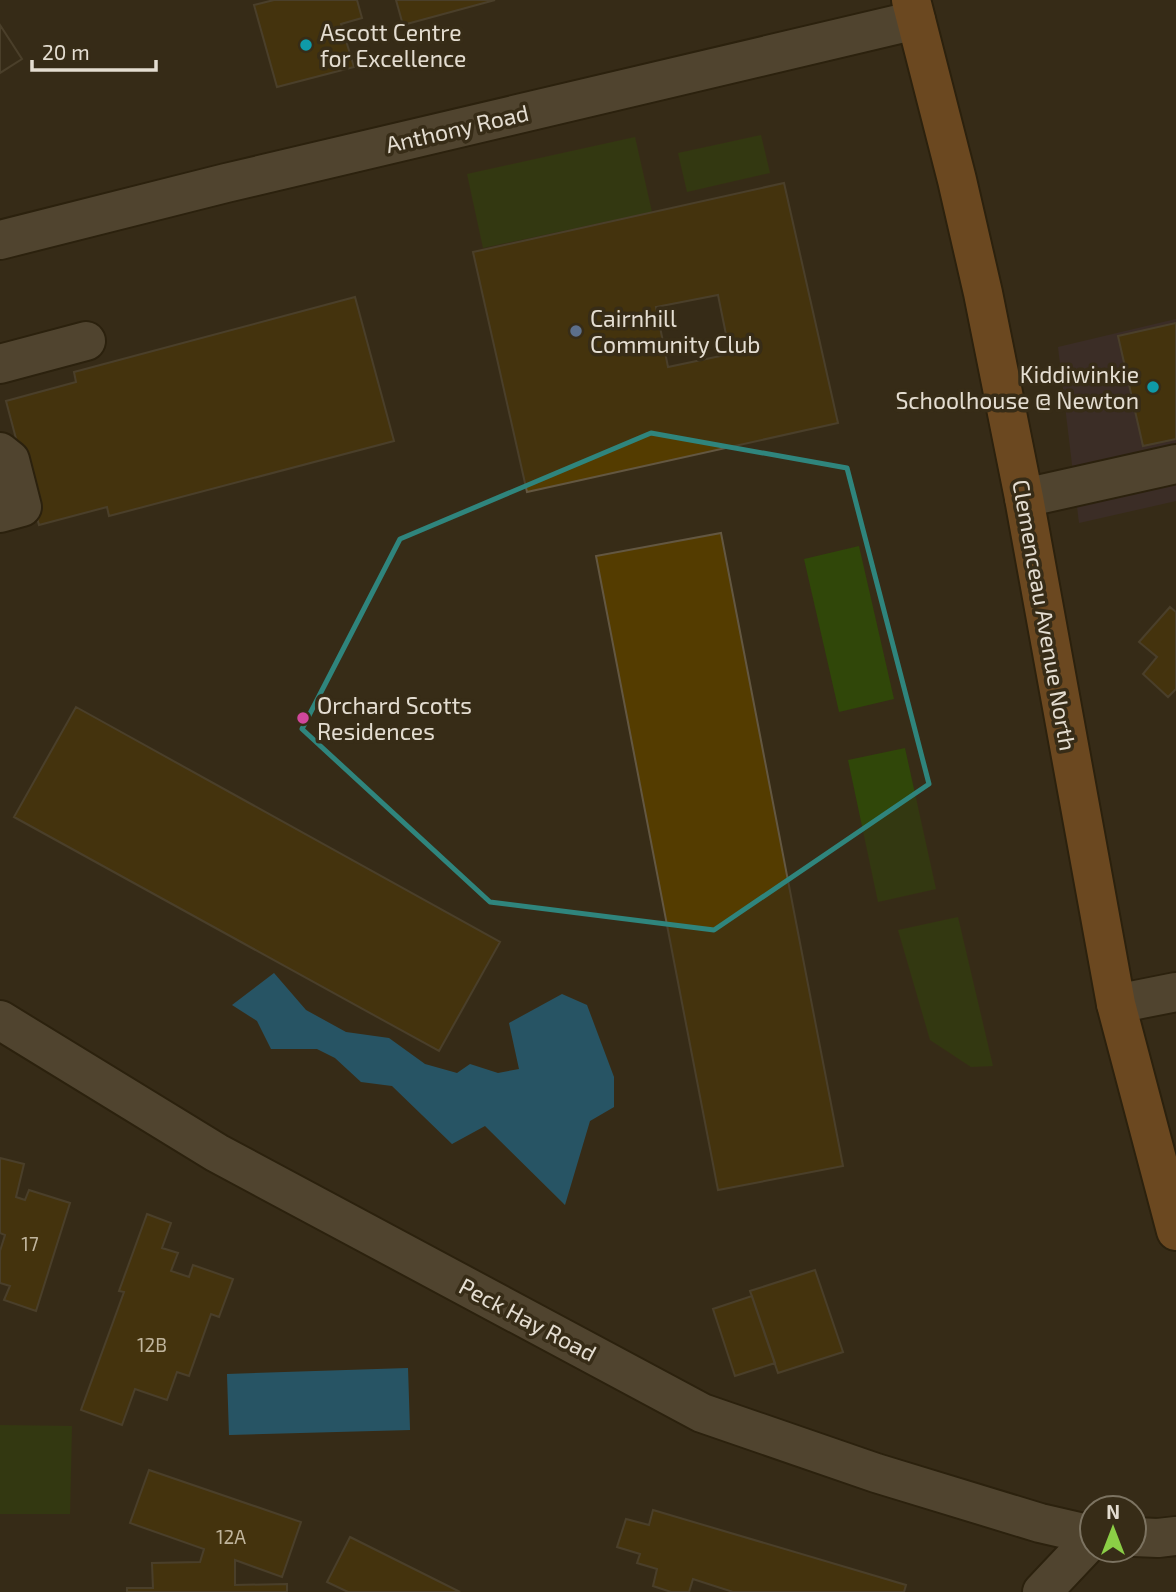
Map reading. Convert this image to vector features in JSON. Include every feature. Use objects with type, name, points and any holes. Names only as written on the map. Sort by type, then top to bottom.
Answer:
[{"type":"main road","name":"Clemenceau Avenue North","points":[[913,10],[983,293],[1024,498],[1116,1004],[1176,1231]]},
{"type":"street","name":"Anthony Road","points":[[0,240],[913,10]]},
{"type":"street","points":[[0,364],[86,341]]},
{"type":"street","points":[[0,452],[10,460],[22,507],[0,513]]},
{"type":"street","points":[[1024,498],[1176,464]]},
{"type":"street","points":[[1116,1004],[1176,992]]},
{"type":"street","name":"Peck Hay Road","points":[[0,1020],[217,1153],[702,1413],[876,1474],[1078,1533]]},
{"type":"street","points":[[1148,1538],[1176,1536]]},
{"type":"street","points":[[1042,1592],[1078,1552]]},
{"type":"highlighted area","points":[[651,433],[847,468],[929,784],[714,930],[490,902],[302,729],[400,539]]},
{"type":"shaded area","points":[[1176,319],[1176,501],[1079,523],[1058,347]]},
{"type":"green space","points":[[761,135],[770,173],[687,192],[678,153]]},
{"type":"green space","points":[[635,137],[652,212],[483,248],[467,174]]},
{"type":"green space","points":[[859,546],[894,699],[839,712],[804,559]]},
{"type":"green space","points":[[905,748],[936,889],[878,902],[848,760]]},
{"type":"green space","points":[[958,917],[993,1066],[971,1067],[930,1040],[898,930]]},
{"type":"green space","points":[[0,1425],[72,1426],[70,1514],[0,1514]]},
{"type":"water","points":[[274,973],[306,1010],[346,1032],[389,1038],[425,1064],[457,1073],[470,1064],[498,1073],[519,1069],[509,1023],[562,994],[587,1005],[614,1077],[614,1107],[590,1121],[565,1205],[485,1126],[452,1144],[392,1086],[361,1082],[335,1058],[317,1049],[271,1049],[257,1021],[232,1005]]},
{"type":"water","points":[[408,1368],[410,1430],[229,1435],[227,1374]]},
{"type":"building","name":"Ascott Centre for Excellence","points":[[274,0],[357,0],[362,18],[341,24],[354,67],[277,87],[254,5]]},
{"type":"building","name":"Ascott Centre for Excellence","points":[[396,0],[495,0],[403,25]]},
{"type":"building","points":[[0,25],[22,59],[0,73]]},
{"type":"building","points":[[0,25],[22,59],[0,73]]},
{"type":"building","name":"Cairnhill Community Club","points":[[784,183],[838,423],[527,492],[473,252]],"holes":[[[718,295],[730,354],[668,367],[656,307]]]},
{"type":"building","points":[[355,297],[394,441],[109,516],[107,507],[39,525],[6,401],[76,382],[74,372]]},
{"type":"building","name":"Kiddiwinkie Schoolhouse @ Newton","points":[[1176,323],[1176,439],[1143,446],[1118,336]]},
{"type":"building","points":[[721,533],[843,1166],[718,1190],[596,556]]},
{"type":"building","points":[[1170,607],[1176,612],[1176,689],[1168,697],[1143,674],[1157,657],[1139,642]]},
{"type":"building","points":[[76,707],[500,942],[439,1051],[14,817]]},
{"type":"building","points":[[0,1158],[24,1164],[16,1197],[25,1200],[29,1190],[70,1203],[36,1311],[4,1300],[10,1286],[0,1283],[0,1251],[5,1235],[0,1233]]},
{"type":"building","points":[[147,1214],[171,1223],[162,1248],[178,1253],[171,1271],[189,1277],[193,1265],[233,1279],[219,1317],[211,1314],[189,1376],[177,1372],[167,1400],[135,1389],[122,1425],[81,1410],[124,1292],[119,1291]]},
{"type":"building","points":[[815,1270],[843,1352],[778,1373],[750,1291]]},
{"type":"building","points":[[752,1296],[775,1363],[735,1376],[713,1309]]},
{"type":"building","points":[[149,1470],[301,1522],[282,1577],[235,1560],[235,1585],[287,1584],[287,1592],[127,1592],[127,1588],[153,1588],[152,1563],[200,1562],[204,1549],[130,1523]]},
{"type":"building","points":[[653,1510],[906,1585],[904,1592],[733,1592],[693,1579],[689,1592],[671,1592],[653,1586],[657,1569],[637,1563],[640,1554],[617,1547],[626,1519],[649,1525]]},
{"type":"building","points":[[350,1537],[460,1592],[348,1592],[327,1582]]},
{"type":"place","name":"Ascott Centre for Excellence","points":[[306,45]]},
{"type":"place","name":"Cairnhill Community Club","points":[[576,331]]},
{"type":"place","name":"Kiddiwinkie Schoolhouse @ Newton","points":[[1153,387]]},
{"type":"place","name":"Orchard Scotts Residences","points":[[303,718]]}]
